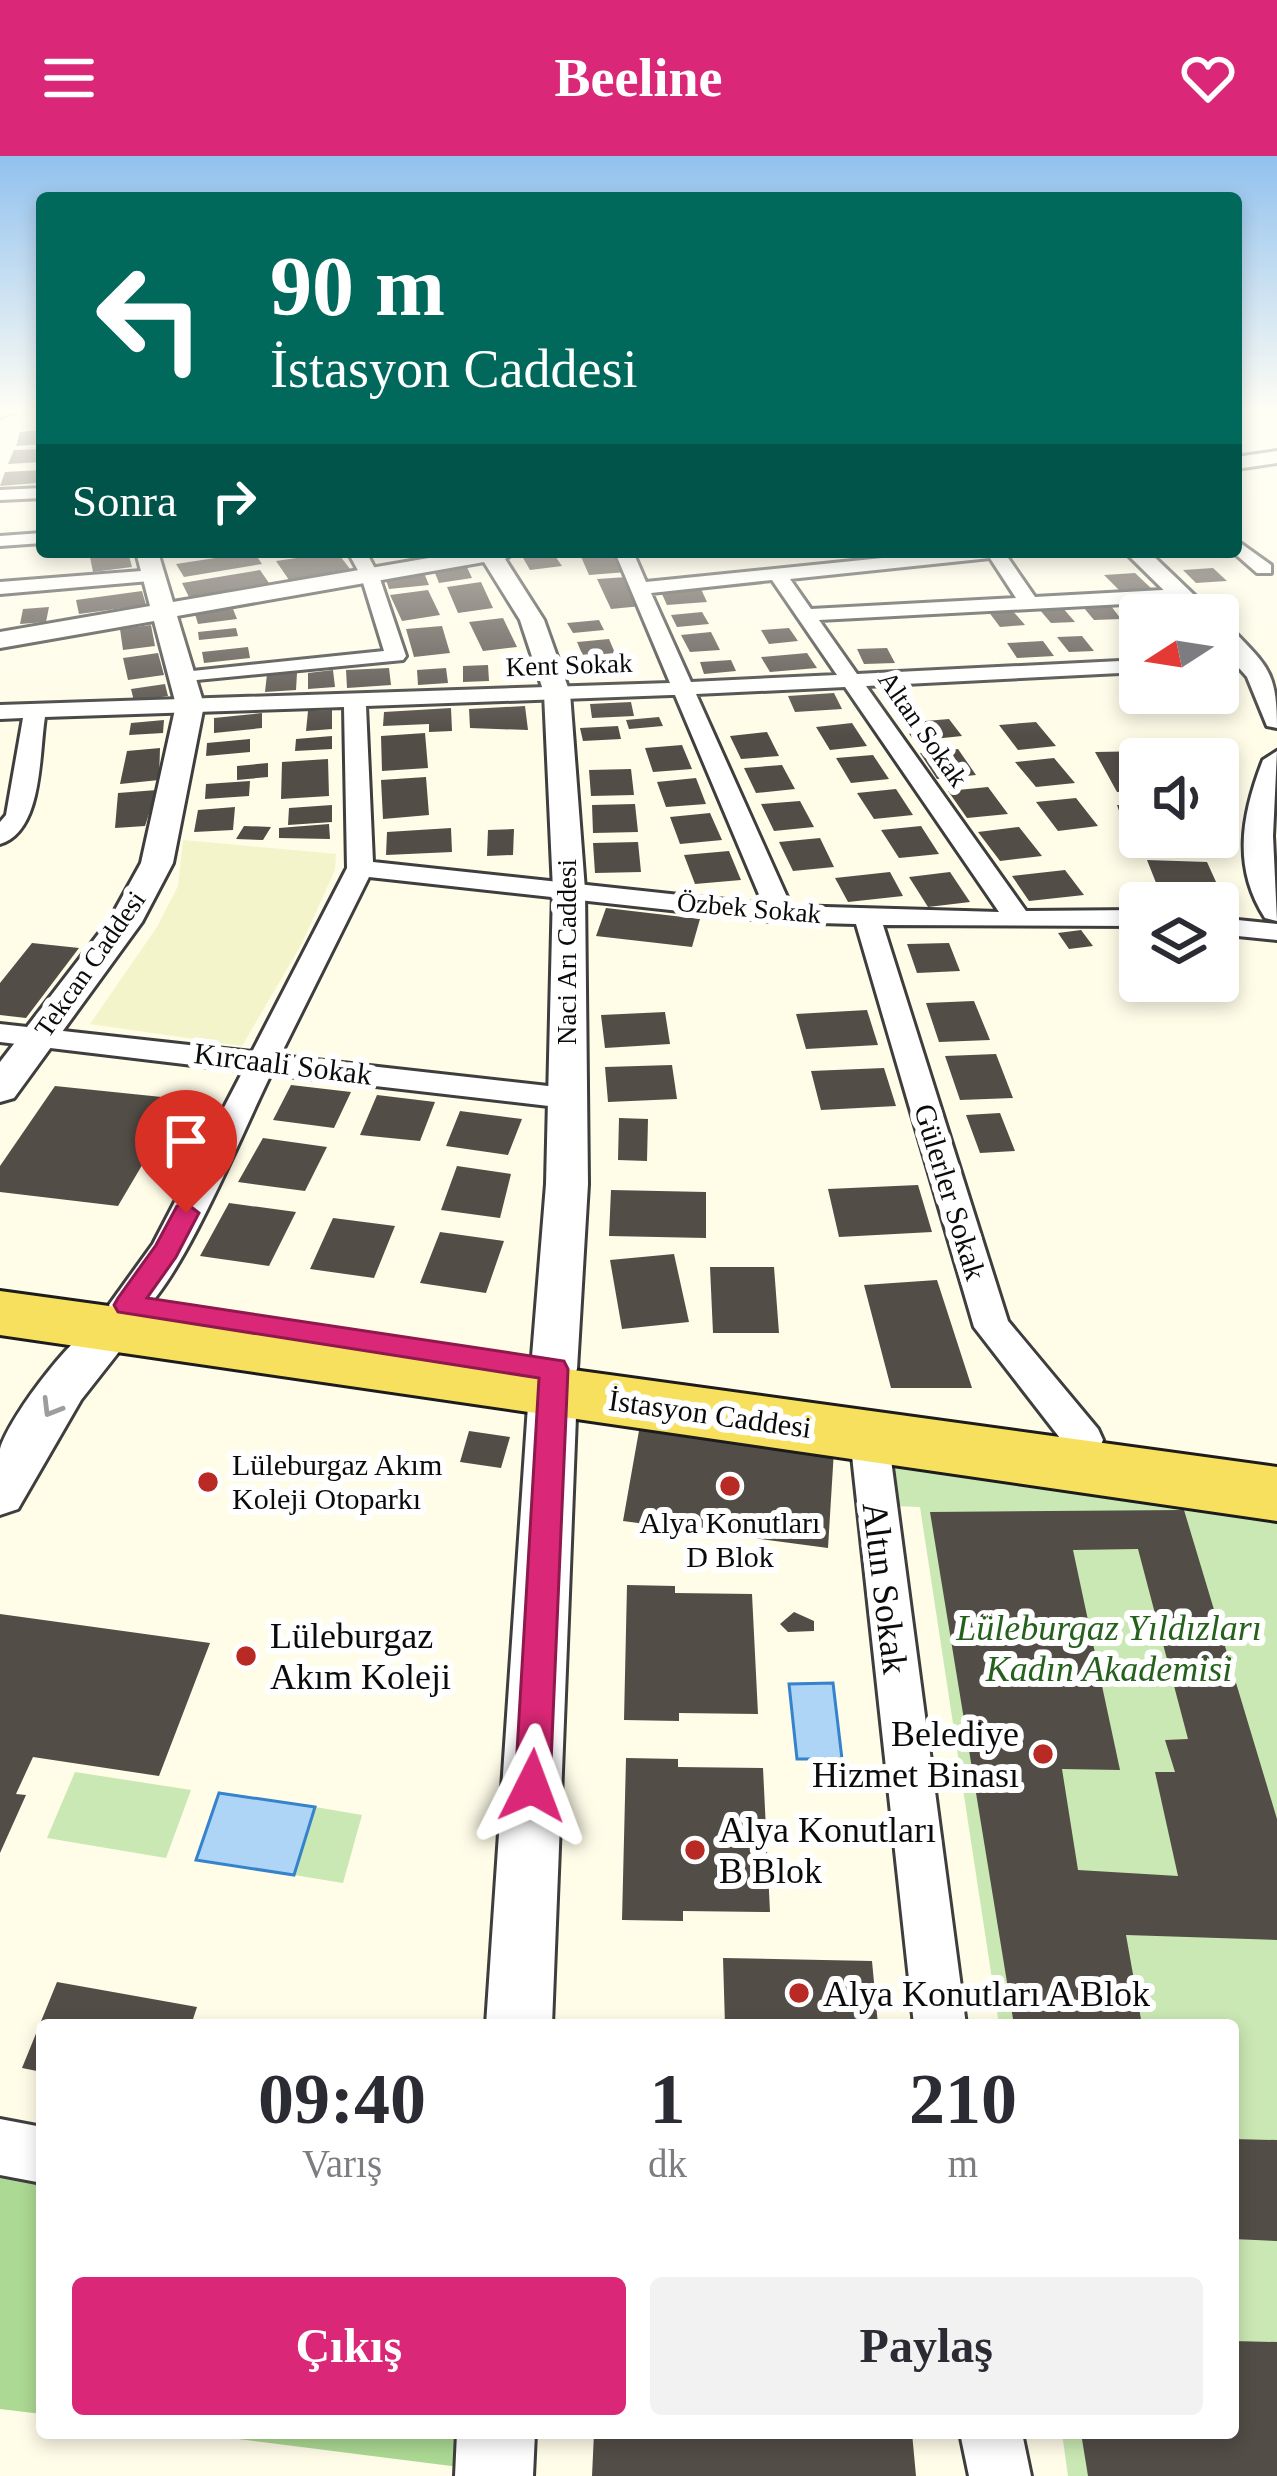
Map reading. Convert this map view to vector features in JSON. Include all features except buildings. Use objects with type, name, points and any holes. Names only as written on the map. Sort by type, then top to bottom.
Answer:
[{"type":"main road","name":"İstasyon Caddesi","points":[[0,1286],[120,1317],[554,1380],[1277,1466]]},
{"type":"main road","name":"İstasyon Caddesi","points":[[0,1313],[120,1317]]},
{"type":"main road","name":"İstasyon Caddesi","points":[[554,1380],[868,1437],[1277,1495]]},
{"type":"street","points":[[0,541],[36,538]]},
{"type":"street","points":[[1242,550],[1264,569]]},
{"type":"street","points":[[186,691],[396,656],[360,558]]},
{"type":"street","points":[[0,640],[467,558]]},
{"type":"street","name":"Naci Arı Caddesi","points":[[497,558],[532,620],[557,692],[569,890],[567,1184],[519,2019]]},
{"type":"street","points":[[627,558],[782,914]]},
{"type":"street","points":[[641,588],[936,558]]},
{"type":"street","points":[[999,558],[1029,603]]},
{"type":"street","points":[[1142,558],[1179,594]]},
{"type":"street","points":[[0,588],[151,564]]},
{"type":"street","name":"Tekcan Caddesi","points":[[0,1090],[125,922],[157,863],[186,691],[151,564]]},
{"type":"street","name":"Altan Sokak","points":[[777,574],[1018,919]]},
{"type":"street","points":[[806,614],[1119,599]]},
{"type":"street","points":[[1239,651],[1250,662],[1277,720]]},
{"type":"street","points":[[1239,662],[1250,662]]},
{"type":"street","name":"Kent Sokak","points":[[0,712],[186,691],[355,699],[1119,667]]},
{"type":"street","points":[[0,1494],[66,1383],[167,1251],[360,868],[355,699]]},
{"type":"street","points":[[0,836],[18,816],[35,710]]},
{"type":"street","points":[[1277,760],[1261,801],[1253,850],[1277,911]]},
{"type":"street","name":"Özbek Sokak","points":[[360,868],[782,914],[1119,919]]},
{"type":"street","name":"Gülerler Sokak","points":[[867,917],[992,1327],[1084,1440]]},
{"type":"street","points":[[1239,928],[1277,932]]},
{"type":"street","name":"Kırcaali Sokak","points":[[0,1033],[566,1098]]},
{"type":"street","name":"Altın Sokak","points":[[868,1437],[939,2019]]},
{"type":"street","points":[[0,2147],[36,2154]]},
{"type":"street","points":[[494,2476],[496,2439]]},
{"type":"street","points":[[992,2439],[1000,2476]]},
{"type":"green space","points":[[183,840],[336,854],[335,870],[301,945],[242,1046],[90,1024],[157,927],[178,886]]},
{"type":"green space","name":"Lüleburgaz Yıldızları Kadın Akademisi","points":[[885,1447],[1277,1497],[1277,2476],[1068,2476],[1063,2439],[1239,2439],[1239,2019],[998,2019],[920,1507],[894,1506]]},
{"type":"green space","points":[[75,1772],[191,1790],[166,1858],[47,1838]]},
{"type":"green space","points":[[315,1807],[362,1815],[343,1883],[294,1875]]},
{"type":"green space","points":[[0,2172],[36,2178],[36,2413],[0,2409]]},
{"type":"green space","points":[[238,2439],[470,2439],[467,2468]]},
{"type":"water","points":[[833,1683],[842,1759],[797,1759],[789,1684]]},
{"type":"water","points":[[219,1793],[315,1807],[294,1875],[196,1860]]},
{"type":"place","name":"Lüleburgaz Akım Koleji Otoparkı","points":[[208,1482]]},
{"type":"place","name":"Alya Konutları D Blok","points":[[730,1486]]},
{"type":"place","name":"Lüleburgaz Akım Koleji","points":[[246,1656]]},
{"type":"place","name":"Belediye Hizmet Binası","points":[[1043,1754]]},
{"type":"place","name":"Alya Konutları B Blok","points":[[695,1850]]},
{"type":"place","name":"Alya Konutları A Blok","points":[[799,1993]]},
{"type":"route","points":[[186,1213],[167,1251],[127,1305],[554,1369],[532,1786]]}]
